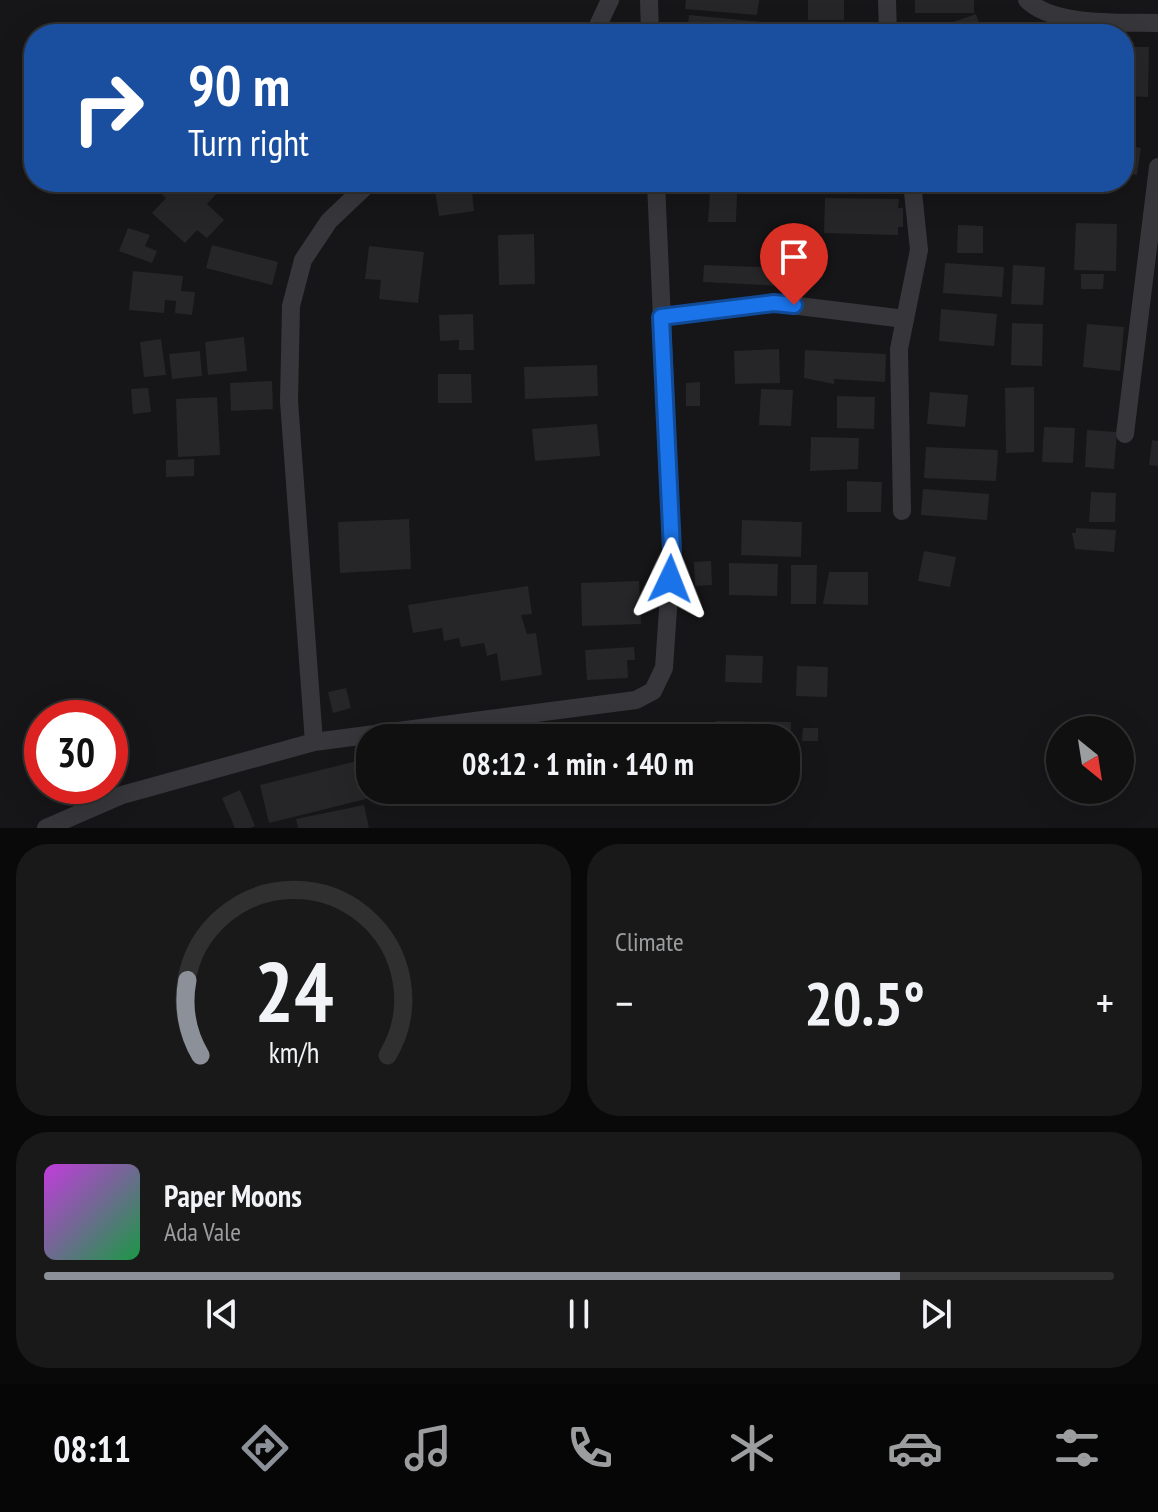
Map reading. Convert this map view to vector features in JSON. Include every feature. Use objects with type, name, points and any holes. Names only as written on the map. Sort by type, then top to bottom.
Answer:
[{"type":"street","points":[[599,24],[610,0]]},
{"type":"street","points":[[649,0],[650,24]]},
{"type":"street","points":[[887,0],[888,24]]},
{"type":"street","points":[[1027,0],[1035,8],[1082,21],[1158,23]]},
{"type":"street","points":[[1125,434],[1158,167]]},
{"type":"street","points":[[314,742],[289,401],[291,306],[303,260],[329,221],[359,192]]},
{"type":"street","points":[[46,828],[122,795],[314,742],[636,700],[653,691],[664,668],[672,550],[656,192]]},
{"type":"street","points":[[902,511],[899,349],[919,250],[913,192]]},
{"type":"street","points":[[661,317],[774,303],[905,319]]},
{"type":"building","points":[[686,0],[759,0],[757,15],[685,9]]},
{"type":"building","points":[[808,0],[844,0],[844,20],[808,20]]},
{"type":"building","points":[[915,0],[974,0],[974,13],[915,13]]},
{"type":"building","points":[[976,14],[980,24],[948,24]]},
{"type":"building","points":[[689,15],[762,22],[762,24],[688,24]]},
{"type":"building","points":[[1134,47],[1149,47],[1148,97],[1134,96]]},
{"type":"building","points":[[1134,147],[1141,148],[1137,175],[1134,175]]},
{"type":"building","points":[[159,192],[218,192],[207,204],[224,220],[207,238],[197,230],[185,243],[152,213],[166,198]]},
{"type":"building","points":[[435,192],[472,192],[474,211],[439,216]]},
{"type":"building","points":[[710,193],[737,194],[736,222],[708,222]]},
{"type":"building","points":[[825,198],[899,199],[898,208],[903,208],[903,227],[898,227],[898,235],[824,233]]},
{"type":"building","points":[[1076,223],[1117,224],[1116,271],[1074,270]]},
{"type":"building","points":[[958,225],[983,226],[983,253],[957,253]]},
{"type":"building","points":[[128,228],[150,235],[145,246],[157,251],[152,263],[119,251]]},
{"type":"building","points":[[534,234],[535,284],[499,285],[498,235]]},
{"type":"building","points":[[212,245],[278,262],[272,285],[206,268]]},
{"type":"building","points":[[369,246],[424,252],[418,303],[379,299],[381,280],[365,279]]},
{"type":"building","points":[[945,263],[1004,267],[1002,297],[943,293]]},
{"type":"building","points":[[704,265],[783,268],[782,286],[703,282]]},
{"type":"building","points":[[1013,265],[1045,267],[1043,305],[1011,304]]},
{"type":"building","points":[[133,271],[183,276],[181,291],[195,292],[192,315],[175,313],[176,301],[165,300],[164,313],[129,310]]},
{"type":"building","points":[[1081,274],[1104,274],[1103,289],[1081,289]]},
{"type":"building","points":[[941,309],[997,314],[994,346],[939,341]]},
{"type":"building","points":[[473,314],[474,350],[459,350],[459,340],[440,341],[439,315]]},
{"type":"building","points":[[1012,323],[1043,324],[1042,366],[1011,365]]},
{"type":"building","points":[[1087,324],[1124,327],[1120,371],[1083,367]]},
{"type":"building","points":[[244,337],[247,371],[208,375],[205,342]]},
{"type":"building","points":[[161,339],[166,375],[144,377],[140,342]]},
{"type":"building","points":[[779,349],[780,383],[735,384],[734,351]]},
{"type":"building","points":[[805,350],[886,354],[885,382],[834,379],[834,384],[804,378]]},
{"type":"building","points":[[200,351],[202,376],[172,379],[169,354]]},
{"type":"building","points":[[597,365],[598,396],[525,399],[524,367]]},
{"type":"building","points":[[438,374],[471,374],[472,403],[438,403]]},
{"type":"building","points":[[272,381],[273,409],[231,411],[230,383]]},
{"type":"building","points":[[700,382],[700,406],[686,406],[686,383]]},
{"type":"building","points":[[1034,387],[1034,452],[1006,453],[1005,388]]},
{"type":"building","points":[[148,388],[151,412],[133,414],[131,389]]},
{"type":"building","points":[[761,389],[793,390],[791,426],[759,425]]},
{"type":"building","points":[[930,392],[968,395],[965,427],[927,424]]},
{"type":"building","points":[[837,396],[875,397],[874,429],[837,428]]},
{"type":"building","points":[[217,397],[220,455],[178,457],[176,399]]},
{"type":"building","points":[[597,424],[600,456],[535,461],[532,429]]},
{"type":"building","points":[[1044,427],[1075,428],[1073,463],[1042,462]]},
{"type":"building","points":[[1087,430],[1117,432],[1114,469],[1085,467]]},
{"type":"building","points":[[811,437],[859,438],[858,469],[810,471]]},
{"type":"building","points":[[1152,440],[1158,441],[1158,466],[1149,465]]},
{"type":"building","points":[[926,447],[998,450],[996,481],[924,478]]},
{"type":"building","points":[[194,459],[194,476],[166,477],[166,460]]},
{"type":"building","points":[[847,481],[882,482],[881,512],[847,512]]},
{"type":"building","points":[[923,489],[989,494],[987,520],[921,515]]},
{"type":"building","points":[[1091,492],[1116,493],[1115,522],[1089,522]]},
{"type":"building","points":[[409,519],[411,569],[340,573],[338,522]]},
{"type":"building","points":[[742,520],[802,522],[801,557],[741,555]]},
{"type":"building","points":[[1076,528],[1116,530],[1114,552],[1075,549],[1072,533],[1076,533]]},
{"type":"building","points":[[924,551],[956,557],[950,587],[918,581]]},
{"type":"building","points":[[711,561],[712,585],[695,586],[694,562]]},
{"type":"building","points":[[729,563],[778,564],[777,596],[729,595]]},
{"type":"building","points":[[791,565],[817,565],[816,604],[791,604]]},
{"type":"building","points":[[829,572],[868,572],[868,605],[823,604]]},
{"type":"building","points":[[639,581],[641,624],[582,626],[581,583]]},
{"type":"building","points":[[528,586],[532,614],[521,615],[527,634],[536,633],[542,675],[501,681],[497,653],[487,656],[484,643],[461,647],[459,638],[444,641],[442,628],[413,633],[408,605]]},
{"type":"building","points":[[634,647],[635,660],[627,660],[628,678],[587,680],[585,650]]},
{"type":"building","points":[[726,655],[763,656],[762,683],[725,682]]},
{"type":"building","points":[[797,666],[828,667],[827,697],[796,696]]},
{"type":"building","points":[[346,688],[351,708],[333,713],[328,692]]},
{"type":"building","points":[[716,721],[791,722],[791,724],[716,724]]},
{"type":"building","points":[[803,728],[818,728],[818,741],[802,741]]},
{"type":"building","points":[[356,761],[356,801],[269,823],[260,785]]},
{"type":"building","points":[[240,790],[255,826],[250,828],[235,828],[222,798]]},
{"type":"building","points":[[364,805],[369,828],[298,828],[296,819]]},
{"type":"route","points":[[670,579],[672,550],[661,317],[774,303],[794,305]]}]
